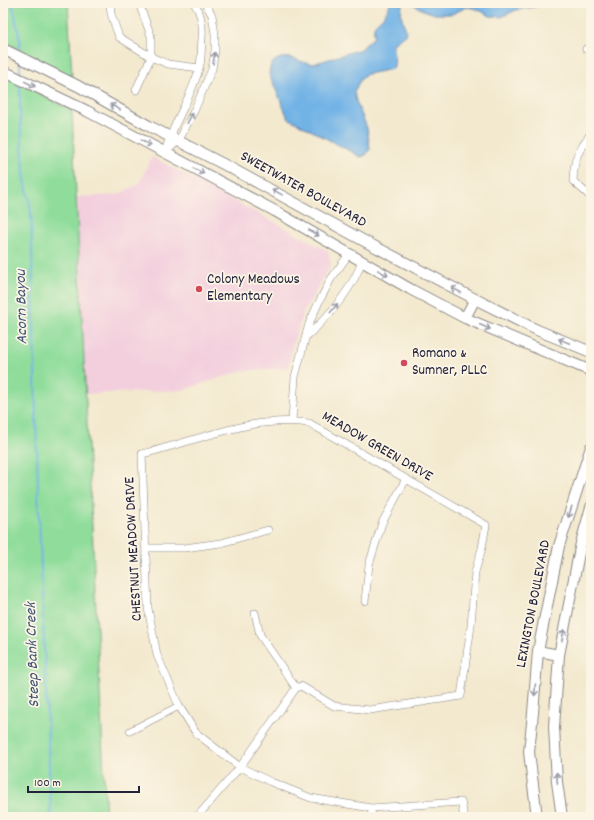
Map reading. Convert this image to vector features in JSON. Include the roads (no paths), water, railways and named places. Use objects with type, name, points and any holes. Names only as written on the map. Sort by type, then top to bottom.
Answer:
[{"type":"main road","name":"SWEETWATER BOULEVARD","points":[[3,49],[78,86],[149,126],[234,169],[364,241],[474,299],[537,330],[591,352]]},
{"type":"main road","points":[[3,71],[87,111],[275,212],[410,289],[466,318],[514,340],[591,371]]},
{"type":"main road","points":[[349,254],[364,241]]},
{"type":"main road","points":[[362,261],[364,241]]},
{"type":"main road","points":[[466,318],[474,299]]},
{"type":"main road","name":"LEXINGTON BOULEVARD","points":[[537,817],[528,752],[538,651],[559,546],[586,476],[591,447]]},
{"type":"main road","points":[[562,817],[557,782],[554,727],[559,656],[581,544],[591,506]]},
{"type":"main road","points":[[538,651],[559,656]]},
{"type":"street","points":[[110,3],[111,14],[119,37],[152,58],[168,64],[199,68]]},
{"type":"street","points":[[136,90],[152,58],[151,36],[140,6],[137,3]]},
{"type":"street","points":[[174,138],[199,68],[203,24],[198,8],[194,3]]},
{"type":"street","points":[[165,153],[194,111],[212,69],[215,50],[215,34],[212,15],[205,3]]},
{"type":"street","points":[[591,133],[578,152],[573,168],[573,181],[591,197]]},
{"type":"street","points":[[292,420],[295,377],[310,324],[318,304],[331,280],[349,254]]},
{"type":"street","points":[[307,336],[322,322],[341,299],[359,271],[362,261]]},
{"type":"street","name":"MEADOW GREEN DRIVE","points":[[142,454],[171,447],[240,426],[292,420],[309,423],[486,525],[482,548],[475,572],[461,696],[370,710],[334,706],[301,686],[296,688]]},
{"type":"street","name":"CHESTNUT MEADOW DRIVE","points":[[142,454],[148,608],[157,655],[179,706],[196,733],[240,766],[271,782],[311,798],[371,808],[461,802],[464,817]]},
{"type":"street","points":[[365,601],[369,565],[382,523],[406,480]]},
{"type":"street","points":[[146,548],[184,548],[221,543],[268,530]]},
{"type":"street","points":[[198,817],[240,766],[296,688],[260,635],[255,613]]},
{"type":"street","points":[[130,732],[179,706]]},
{"type":"street","points":[[371,808],[372,817]]},
{"type":"water","points":[[390,3],[404,3],[402,4],[401,15],[406,30],[405,35],[393,44],[395,62],[393,69],[367,74],[360,80],[354,92],[367,128],[370,149],[366,155],[361,157],[288,118],[269,74],[273,63],[281,58],[290,58],[313,64],[361,49],[374,37],[375,24],[387,11]]},
{"type":"water","points":[[411,3],[548,3],[516,10],[501,17],[490,16],[477,9],[467,7],[452,14],[435,14],[423,10]]},
{"type":"waterway","name":"Acorn Bayou","points":[[12,3],[20,40],[20,53]]},
{"type":"waterway","name":"Acorn Bayou","points":[[20,61],[20,75]]},
{"type":"waterway","name":"Acorn Bayou","points":[[20,83],[20,114],[24,174],[31,211],[38,492],[51,817]]},
{"type":"place","name":"Colony Meadows Elementary","points":[[199,289]]},
{"type":"place","name":"Romano & Sumner, PLLC","points":[[404,363]]},
{"type":"water label","name":"Steep Bank Creek","points":[[33,655]]}]
